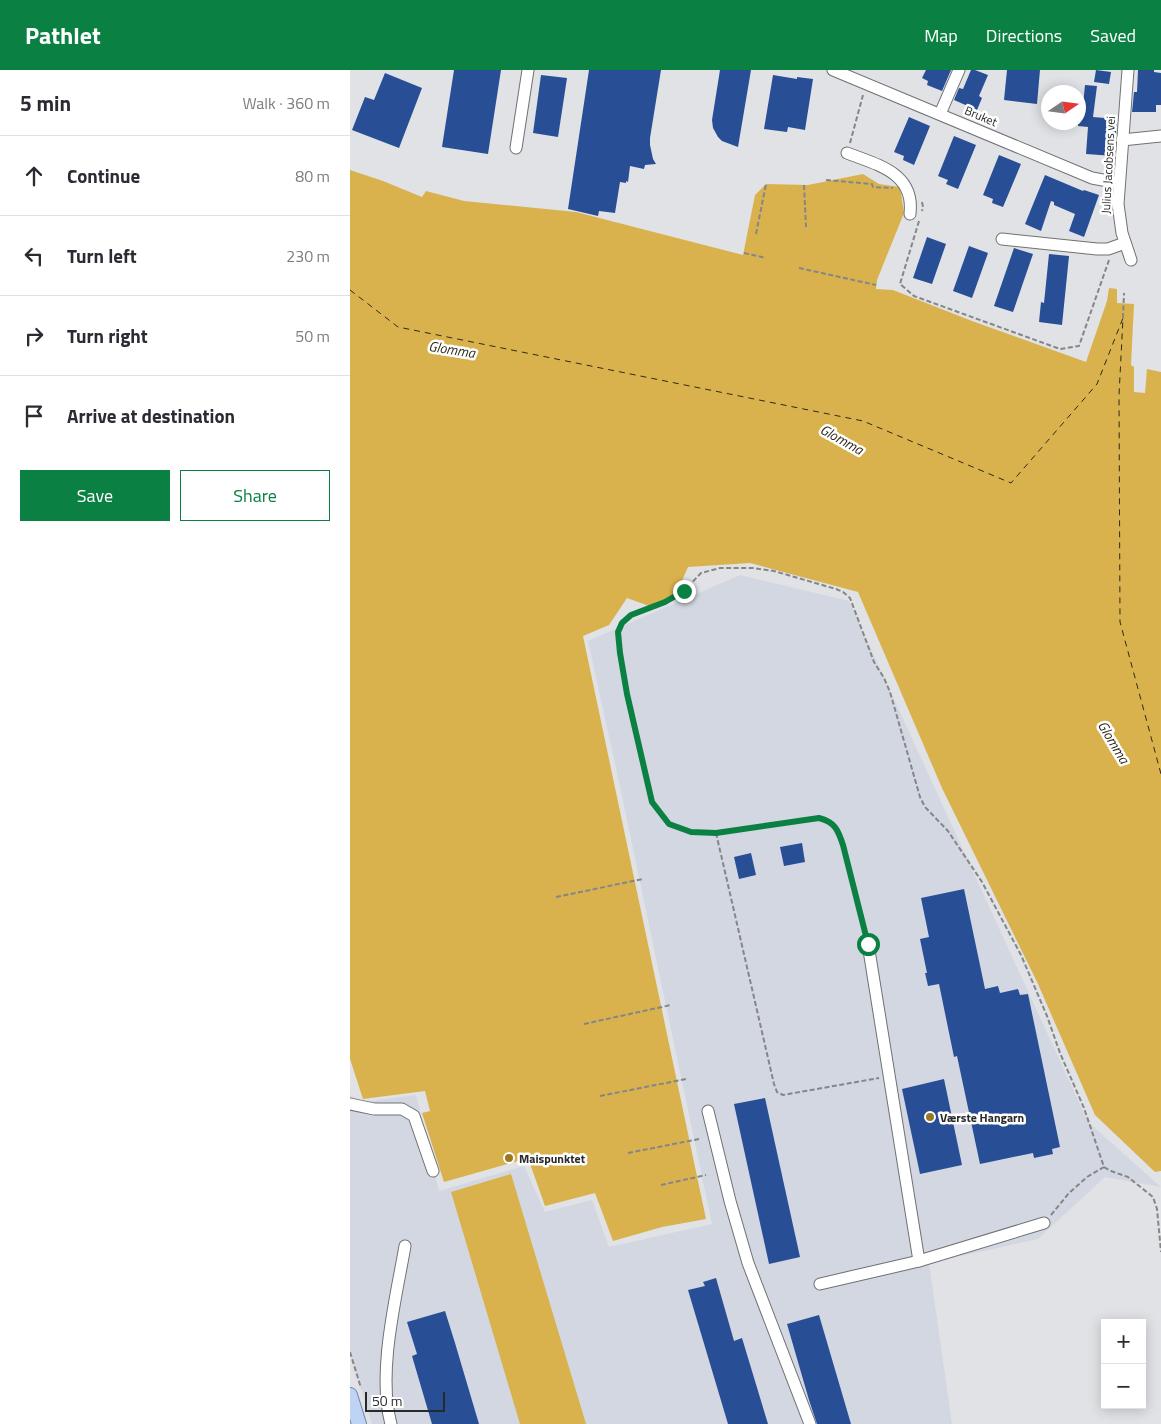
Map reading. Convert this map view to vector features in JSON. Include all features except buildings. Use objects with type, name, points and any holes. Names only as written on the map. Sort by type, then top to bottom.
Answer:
[{"type":"main road","points":[[350,1395],[359,1424]]},
{"type":"street","points":[[516,148],[528,70]]},
{"type":"street","name":"Bruket","points":[[833,70],[863,78],[940,114],[1092,178],[1119,183]]},
{"type":"street","points":[[940,114],[959,70]]},
{"type":"street","name":"Julius Jacobsens vei","points":[[1128,70],[1119,183],[1119,219],[1131,260]]},
{"type":"street","points":[[1122,140],[1161,136]]},
{"type":"street","points":[[847,152],[880,165],[900,179],[909,191],[911,199],[910,214]]},
{"type":"street","points":[[1002,238],[1097,249],[1113,248],[1126,243]]},
{"type":"street","points":[[868,944],[919,1261]]},
{"type":"street","points":[[350,1104],[374,1109],[402,1110],[414,1116],[433,1171]]},
{"type":"street","points":[[708,1112],[748,1263],[810,1424]]},
{"type":"street","points":[[820,1284],[919,1261],[1044,1223]]},
{"type":"street","points":[[391,1424],[386,1384],[390,1336],[405,1246]]},
{"type":"path","points":[[847,152],[863,78]]},
{"type":"path","points":[[826,180],[872,184],[873,187],[892,188],[892,186]]},
{"type":"path","points":[[756,234],[766,184]]},
{"type":"path","points":[[804,185],[806,227]]},
{"type":"path","points":[[920,198],[923,207],[900,284],[914,296],[1060,348],[1079,346],[1113,248]]},
{"type":"path","points":[[744,252],[766,258]]},
{"type":"path","points":[[799,268],[876,285]]},
{"type":"path","points":[[1123,318],[1124,293]]},
{"type":"path","points":[[868,944],[843,845],[838,832],[828,820],[819,818],[716,833],[691,832],[669,824],[652,802],[627,694],[618,632],[622,623],[631,615],[674,598],[701,574],[720,568],[754,568],[774,571],[843,592],[850,598],[874,662],[890,692],[920,797],[925,807],[948,831],[982,882],[1021,955],[1084,1108],[1104,1167],[1128,1177],[1153,1197],[1157,1208],[1161,1252]]},
{"type":"path","points":[[716,833],[777,1092],[783,1095],[890,1076]]},
{"type":"path","points":[[556,897],[643,879]]},
{"type":"path","points":[[584,1024],[671,1005]]},
{"type":"path","points":[[600,1096],[686,1079]]},
{"type":"path","points":[[628,1152],[699,1139]]},
{"type":"path","points":[[1044,1223],[1069,1193],[1087,1177],[1104,1167]]},
{"type":"path","points":[[661,1185],[706,1175]]},
{"type":"shaded area","points":[[740,575],[849,601],[1088,1122],[1161,1187],[1105,1177],[1038,1239],[929,1263],[952,1424],[372,1424],[350,1352],[350,1095],[363,1102],[416,1095],[439,1191],[524,1166],[545,1212],[592,1200],[609,1247],[712,1224],[588,641]]},
{"type":"water","name":"Glomma","points":[[350,170],[422,197],[426,191],[464,201],[576,212],[743,255],[755,195],[766,184],[808,185],[863,174],[879,184],[900,187],[904,213],[877,280],[876,289],[893,290],[1086,362],[1107,301],[1109,288],[1117,289],[1117,303],[1134,304],[1131,365],[1134,367],[1134,392],[1145,393],[1147,369],[1161,372],[1161,1171],[1155,1172],[1095,1115],[1038,984],[942,788],[858,592],[750,563],[688,567],[676,594],[649,606],[627,598],[609,625],[583,636],[706,1219],[662,1227],[613,1241],[595,1193],[545,1206],[528,1158],[444,1182],[422,1113],[430,1111],[425,1091],[363,1099],[350,1059]]},
{"type":"water","points":[[511,1174],[586,1424],[520,1424],[451,1192]]},
{"type":"ferry route","points":[[350,290],[398,327],[863,421],[1011,483],[1097,384],[1123,318],[1119,395],[1120,622],[1161,774]]},
{"type":"place","name":"Værste Hangarn","points":[[930,1117]]},
{"type":"place","name":"Maispunktet","points":[[509,1158]]},
{"type":"route","points":[[684,591],[674,598],[631,615],[622,623],[618,632],[627,694],[652,802],[669,824],[691,832],[716,833],[819,818],[828,820],[838,832],[843,845],[868,944]]}]
